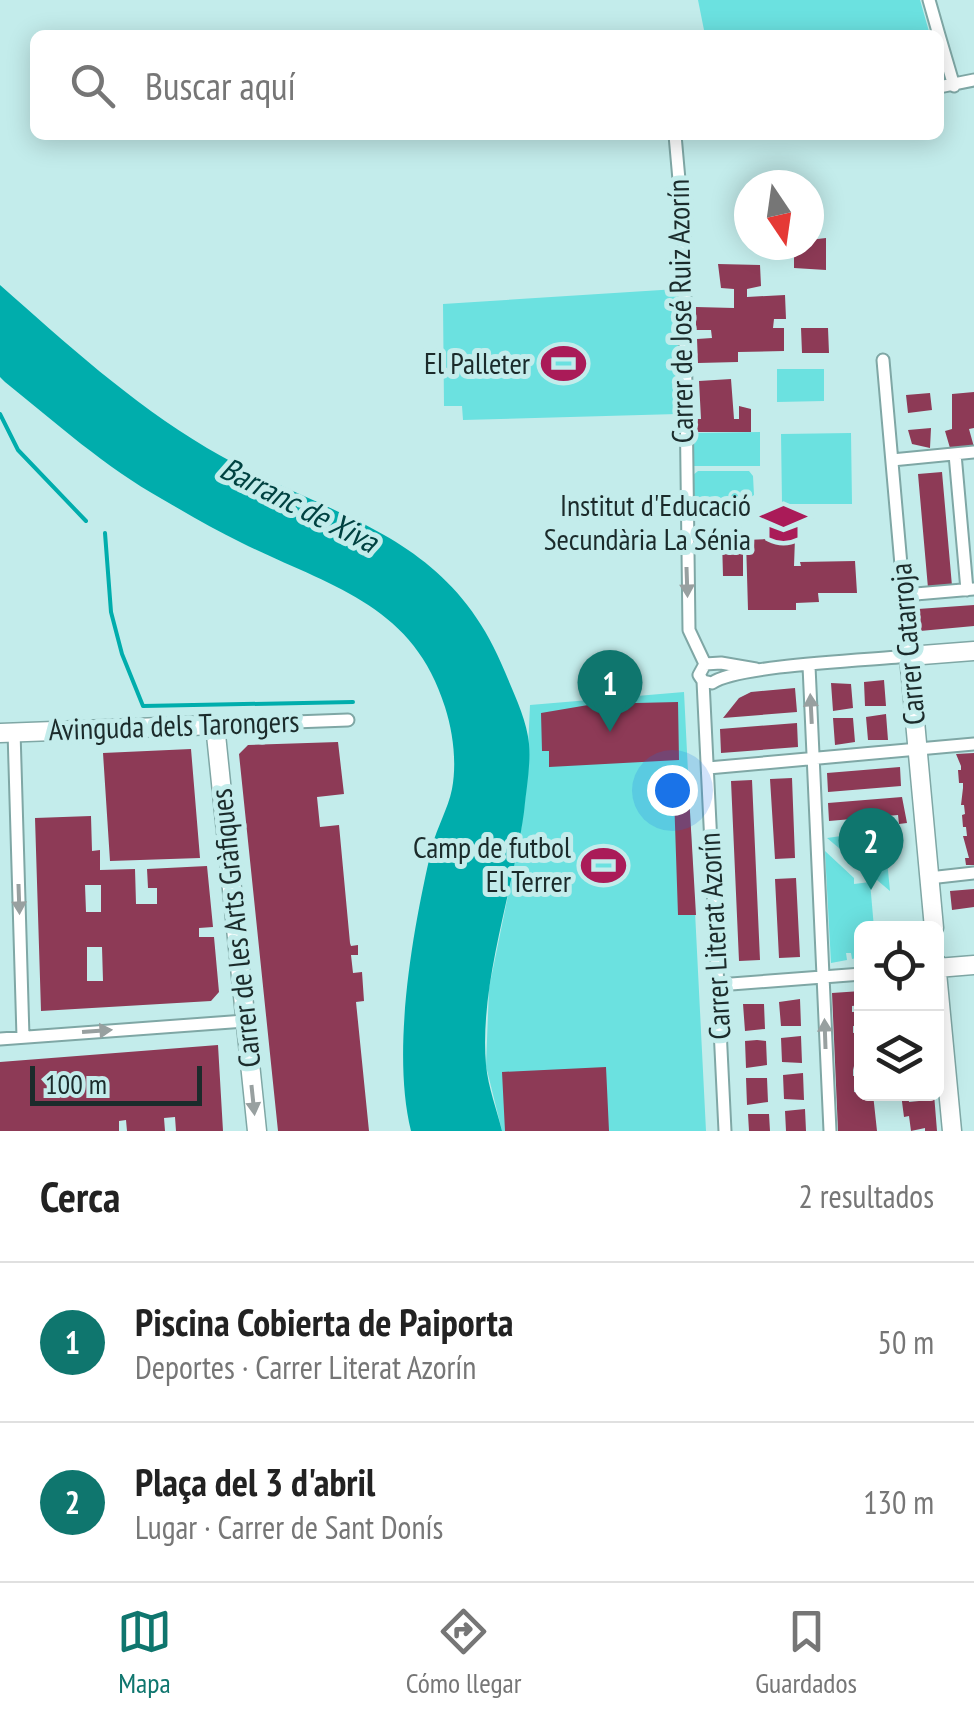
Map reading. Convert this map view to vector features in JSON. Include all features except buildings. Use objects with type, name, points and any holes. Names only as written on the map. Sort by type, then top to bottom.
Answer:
[{"type":"street","points":[[928,0],[937,30]]},
{"type":"street","points":[[944,52],[954,86]]},
{"type":"street","points":[[944,87],[974,80]]},
{"type":"street","name":"Carrer de José Ruiz Azorín","points":[[675,140],[684,236],[688,630],[708,663]]},
{"type":"street","name":"Carrer Catarroja","points":[[883,360],[933,921]]},
{"type":"street","points":[[892,460],[974,452]]},
{"type":"street","points":[[904,595],[971,589],[967,510],[956,454]]},
{"type":"street","points":[[708,663],[699,672],[702,681],[712,684],[719,678],[760,670],[974,651]]},
{"type":"street","points":[[708,663],[760,670]]},
{"type":"street","points":[[708,663],[719,668],[719,678]]},
{"type":"street","points":[[809,666],[830,1131]]},
{"type":"street","name":"Carrer Literat Azorín","points":[[702,681],[725,1131]]},
{"type":"street","name":"Avinguda dels Tarongers","points":[[7,732],[348,720]]},
{"type":"street","name":"Carrer de les Arts Gràfiques","points":[[215,725],[256,1131]]},
{"type":"street","points":[[7,732],[22,1037]]},
{"type":"street","points":[[708,768],[974,744]]},
{"type":"street","points":[[929,878],[974,873]]},
{"type":"street","points":[[944,966],[974,965]]},
{"type":"street","points":[[718,985],[854,975]]},
{"type":"street","points":[[941,1011],[952,1131]]},
{"type":"street","points":[[0,1038],[245,1021]]},
{"type":"shaded area","points":[[698,0],[920,0],[929,30],[704,30]]},
{"type":"shaded area","name":"El Palleter","points":[[677,289],[681,299],[681,405],[677,414],[463,420],[462,406],[444,406],[443,304]]},
{"type":"shaded area","points":[[777,369],[824,369],[824,401],[777,402]]},
{"type":"shaded area","points":[[760,432],[760,466],[693,466],[692,433]]},
{"type":"shaded area","points":[[851,433],[852,504],[782,504],[781,434]]},
{"type":"shaded area","points":[[698,471],[749,471],[754,495],[748,499],[698,499],[694,495],[693,475]]},
{"type":"shaded area","points":[[684,692],[706,1131],[502,1131],[486,1066],[489,988],[520,837],[530,705]]},
{"type":"shaded area","points":[[884,830],[890,891],[827,838]]},
{"type":"shaded area","points":[[825,851],[854,878],[854,884],[870,882],[873,921],[854,921],[854,959],[846,953],[847,960],[831,963]]},
{"type":"water","name":"Barranc de Xiva","points":[[0,285],[100,371],[178,430],[252,472],[379,532],[417,556],[451,586],[480,624],[520,707],[529,752],[519,843],[487,1003],[486,1065],[502,1131],[411,1131],[405,1099],[404,1027],[412,951],[432,847],[450,796],[454,769],[448,717],[431,672],[412,644],[364,602],[222,533],[141,486],[81,444],[5,382],[0,377]]},
{"type":"waterway","points":[[0,414],[18,450],[86,521]]},
{"type":"waterway","points":[[105,533],[111,612],[122,654],[143,706],[353,702]]},
{"type":"place","name":"El Palleter","points":[[563,364]]},
{"type":"place","name":"Institut d'Educació Secundària La Sénia","points":[[784,523]]},
{"type":"place","name":"Piscina Cobierta de Paiporta","points":[[610,732]]},
{"type":"place","name":"Camp de futbol El Terrer","points":[[604,865]]},
{"type":"place","name":"Plaça del 3 d'abril","points":[[871,890]]}]
